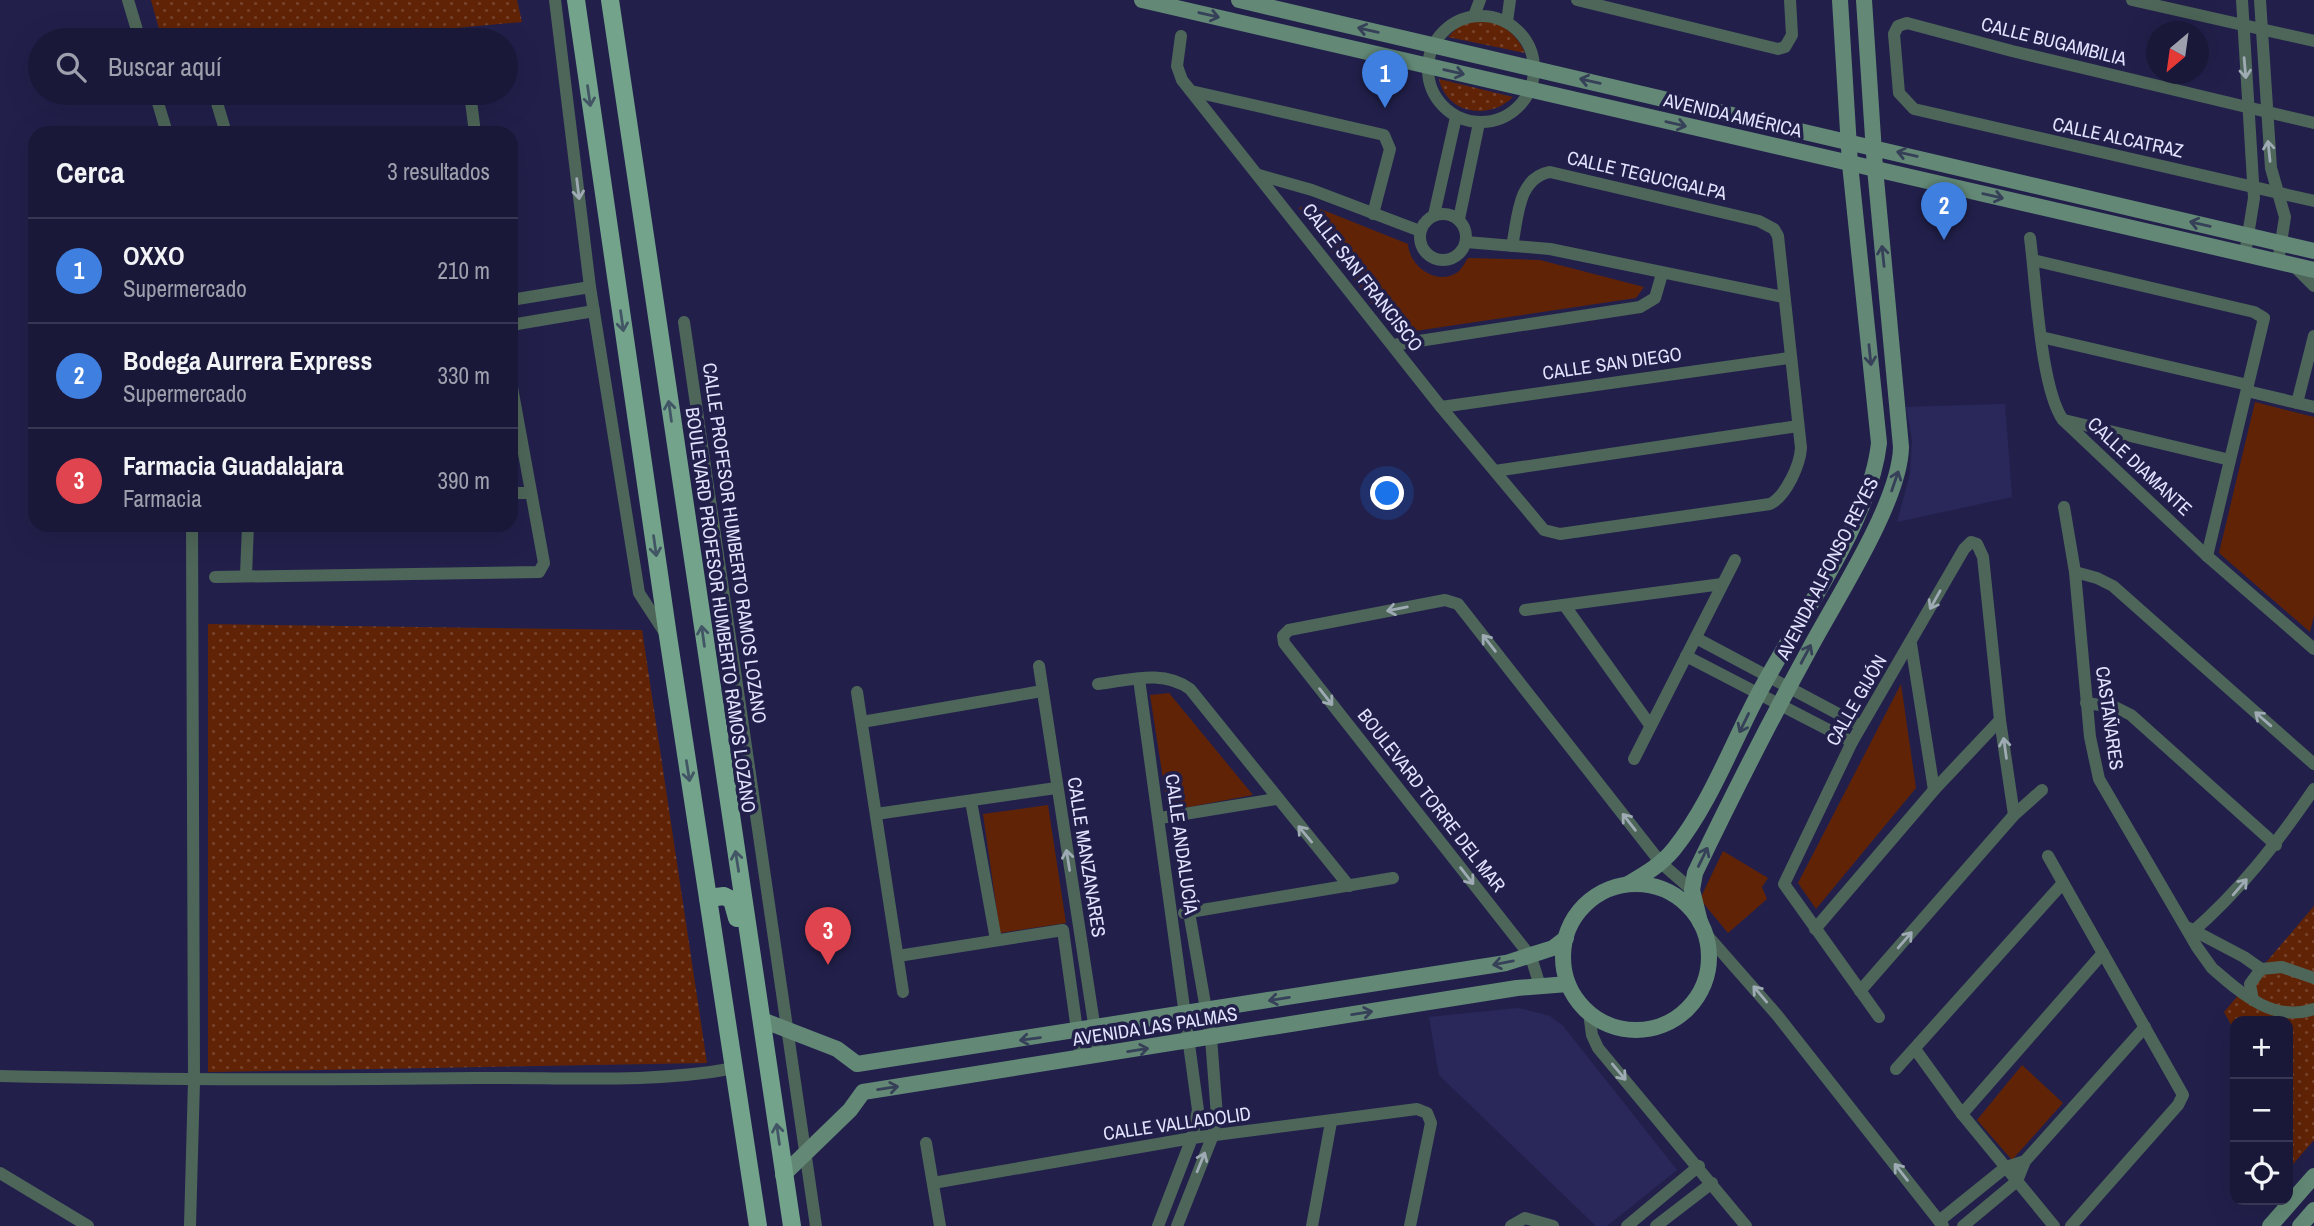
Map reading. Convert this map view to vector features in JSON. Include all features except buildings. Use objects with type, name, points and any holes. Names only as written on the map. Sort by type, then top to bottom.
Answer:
[{"type":"main road","points":[[576,0],[667,636],[758,1226]]},
{"type":"main road","name":"BOULEVARD PROFESOR HUMBERTO RAMOS LOZANO","points":[[610,0],[792,1226]]},
{"type":"main road","points":[[708,898],[724,896],[734,903],[746,983],[761,1012]]},
{"type":"street","points":[[128,0],[136,28]]},
{"type":"street","points":[[555,0],[590,287],[639,593],[667,636]]},
{"type":"street","name":"AVENIDA AMÉRICA","points":[[1142,0],[2314,270]]},
{"type":"street","name":"AVENIDA AMÉRICA","points":[[1239,0],[2314,251]]},
{"type":"street","points":[[1474,16],[1480,0]]},
{"type":"street","points":[[1507,22],[1510,0]]},
{"type":"street","points":[[1577,0],[1778,49],[1784,47],[1792,35],[1790,0]]},
{"type":"street","name":"AVENIDA ALFONSO REYES","points":[[1628,884],[1661,863],[1682,838],[1875,478],[1879,443],[1850,164],[1840,0]]},
{"type":"street","name":"AVENIDA ALFONSO REYES","points":[[1692,890],[1695,873],[1893,488],[1901,455],[1873,146],[1864,0]]},
{"type":"street","points":[[2132,0],[2260,31],[2314,41]]},
{"type":"street","points":[[2242,0],[2241,26],[2254,187],[2254,210],[2245,254]]},
{"type":"street","points":[[2260,0],[2270,169],[2285,217],[2281,243],[2286,264],[2314,286]]},
{"type":"street","points":[[1474,16],[1491,16],[1507,22],[1527,42],[1535,69],[1531,90],[1522,104],[1510,115],[1495,121],[1479,123],[1456,117],[1440,104],[1430,86],[1427,66],[1432,45],[1450,25],[1474,16]]},
{"type":"street","name":"CALLE BUGAMBILIA","points":[[1914,109],[1899,93],[1894,34],[1898,26],[1907,23],[2012,51],[2314,123]]},
{"type":"street","name":"CALLE SAN FRANCISCO","points":[[1181,36],[1178,73],[1191,91],[1441,407],[1544,530],[1560,534],[1770,503],[1780,497],[1801,454],[1798,426]]},
{"type":"street","points":[[1191,91],[1384,135],[1390,149],[1373,214]]},
{"type":"street","points":[[159,105],[165,126]]},
{"type":"street","points":[[218,105],[224,126]]},
{"type":"street","points":[[472,105],[474,126]]},
{"type":"street","name":"CALLE ALCATRAZ","points":[[1914,109],[2314,201]]},
{"type":"street","points":[[1456,117],[1434,215],[1420,231],[1422,247],[1433,259],[1441,261],[1457,256],[1466,242],[1466,234],[1459,219],[1479,123]]},
{"type":"street","points":[[1450,149],[1472,154]]},
{"type":"street","name":"CALLE TEGUCIGALPA","points":[[1512,246],[1524,190],[1538,174],[1550,172],[1767,224],[1778,236],[1783,298]]},
{"type":"street","points":[[1258,175],[1312,190],[1420,231]]},
{"type":"street","points":[[1434,215],[1442,213],[1459,219]]},
{"type":"street","name":"CALLE DIAMANTE","points":[[2030,238],[2041,337],[2054,403],[2063,420],[2207,556],[2314,649]]},
{"type":"street","points":[[1466,242],[1550,249],[1783,298],[1798,426],[1495,471]]},
{"type":"street","points":[[2033,260],[2263,316],[2265,321],[2207,556]]},
{"type":"street","points":[[1393,345],[1640,307],[1655,298],[1662,274]]},
{"type":"street","points":[[518,299],[590,287]]},
{"type":"street","points":[[518,325],[594,311]]},
{"type":"street","name":"CALLE PROFESOR HUMBERTO RAMOS LOZANO","points":[[684,323],[816,1226]]},
{"type":"street","points":[[2041,337],[2314,407]]},
{"type":"street","points":[[2297,403],[2312,356],[2314,337]]},
{"type":"street","name":"CALLE SAN DIEGO","points":[[1441,407],[1789,358]]},
{"type":"street","points":[[2063,420],[2230,460]]},
{"type":"street","points":[[215,577],[535,575],[544,563],[518,433]]},
{"type":"street","points":[[518,494],[530,494]]},
{"type":"street","name":"CASTAÑARES","points":[[2064,507],[2075,572],[2086,704],[2094,760],[2102,788],[2212,968],[2252,1000],[2268,1009],[2285,1013],[2314,1010]]},
{"type":"street","points":[[190,1226],[194,1081],[192,532]]},
{"type":"street","points":[[246,575],[247,532]]},
{"type":"street","points":[[1847,534],[1866,543]]},
{"type":"street","name":"CALLE GIJÓN","points":[[1815,929],[1784,884],[1852,742],[1964,549],[1971,542],[1977,544],[1983,557],[2000,720]]},
{"type":"street","points":[[1634,759],[1735,561]]},
{"type":"street","points":[[2075,572],[2113,586],[2314,764]]},
{"type":"street","points":[[1525,610],[1722,584]]},
{"type":"street","name":"BOULEVARD TORRE DEL MAR","points":[[1540,986],[1531,957],[1284,643],[1283,636],[1289,630],[1446,600],[1462,608],[1661,863]]},
{"type":"street","points":[[1565,606],[1650,725]]},
{"type":"street","points":[[1696,638],[1861,726]]},
{"type":"street","points":[[1911,644],[1934,790]]},
{"type":"street","points":[[1686,656],[1852,742]]},
{"type":"street","name":"CALLE MANZANARES","points":[[1038,666],[1099,1056]]},
{"type":"street","points":[[1098,684],[1171,677],[1190,689],[1276,799],[1349,886]]},
{"type":"street","name":"CALLE ANDALUCÍA","points":[[1139,679],[1198,1110],[1192,1138],[1157,1226]]},
{"type":"street","points":[[862,722],[1042,691]]},
{"type":"street","points":[[857,692],[903,992]]},
{"type":"street","points":[[2086,704],[2115,707],[2131,715],[2276,845]]},
{"type":"street","points":[[1879,1017],[1815,929],[1934,790],[2000,720]]},
{"type":"street","points":[[2000,720],[2014,816]]},
{"type":"street","points":[[876,814],[1056,788]]},
{"type":"street","points":[[2314,789],[2276,845],[2233,895],[2191,931],[2261,969],[2281,967],[2314,978]]},
{"type":"street","points":[[1860,991],[2014,816],[2042,790]]},
{"type":"street","points":[[1160,818],[1276,799]]},
{"type":"street","points":[[898,956],[996,940],[971,801]]},
{"type":"street","points":[[732,833],[757,830]]},
{"type":"street","points":[[2048,856],[2182,1097],[2178,1105],[2071,1226]]},
{"type":"street","points":[[1661,863],[1692,890],[1703,927],[1710,954],[1708,975],[1700,994],[1687,1011],[1669,1023],[1639,1030],[1608,1024],[1589,1013],[1568,984],[1563,961],[1566,938],[1574,918],[1589,901],[1608,890],[1628,884],[1650,885],[1670,892],[1687,905],[1703,927],[1769,1005],[1941,1223],[2006,1167],[2025,1161]]},
{"type":"street","points":[[1173,915],[1393,878]]},
{"type":"street","points":[[1896,1069],[2063,883]]},
{"type":"street","name":"CALLE ANDALUCÍA","points":[[1177,1226],[1213,1135],[1217,1116],[1211,1038],[1189,912]]},
{"type":"street","name":"CALLE MANZANARES","points":[[996,940],[1063,930],[1081,1059]]},
{"type":"street","name":"AVENIDA LAS PALMAS","points":[[857,1064],[1077,1032],[1531,957],[1553,948],[1566,938]]},
{"type":"street","points":[[1962,1114],[2102,953]]},
{"type":"street","points":[[2252,1000],[2249,984],[2261,969]]},
{"type":"street","name":"AVENIDA LAS PALMAS","points":[[863,1092],[1540,986],[1568,984]]},
{"type":"street","points":[[761,1012],[836,1049],[857,1064],[863,1092],[849,1111],[783,1175]]},
{"type":"street","points":[[1589,1013],[1592,1035],[1598,1048],[1699,1166],[1746,1226]]},
{"type":"street","points":[[1963,1226],[2017,1181],[2025,1161],[2145,1027]]},
{"type":"street","points":[[1915,1049],[1962,1114],[2054,1226]]},
{"type":"street","points":[[0,1076],[194,1081],[607,1076],[710,1073],[734,1068]]},
{"type":"street","name":"CALLE VALLADOLID","points":[[933,1183],[1192,1138],[1418,1110],[1427,1113],[1431,1123],[1410,1226]]},
{"type":"street","points":[[1312,1226],[1331,1122]]},
{"type":"street","points":[[926,1143],[940,1226]]},
{"type":"street","points":[[1627,1226],[1699,1166]]},
{"type":"street","points":[[0,1173],[88,1226]]},
{"type":"street","points":[[2270,1226],[2314,1176]]},
{"type":"street","points":[[1653,1204],[1660,1222],[1712,1183]]},
{"type":"street","points":[[2300,1226],[2314,1210]]},
{"type":"street","points":[[1513,1224],[1525,1219],[1553,1226]]},
{"type":"shaded area","points":[[151,0],[517,0],[522,22],[457,28],[159,28]]},
{"type":"shaded area","points":[[1482,19],[1508,30],[1525,53],[1448,37],[1461,24]]},
{"type":"shaded area","points":[[1439,79],[1513,97],[1493,109],[1470,110],[1451,100]]},
{"type":"shaded area","points":[[1308,204],[1408,244],[1413,260],[1433,276],[1450,276],[1458,272],[1468,258],[1540,260],[1644,287],[1636,298],[1395,334],[1299,208]]},
{"type":"shaded area","points":[[2255,402],[2314,417],[2314,616],[2310,632],[2219,553]]},
{"type":"shaded area","points":[[2005,404],[2012,497],[1897,522],[1910,474],[1912,440],[1906,407]]},
{"type":"shaded area","points":[[208,624],[642,630],[707,1063],[208,1072]]},
{"type":"shaded area","points":[[1901,684],[1916,788],[1816,909],[1798,883]]},
{"type":"shaded area","points":[[1169,693],[1253,795],[1168,811],[1150,695]]},
{"type":"shaded area","points":[[1048,805],[1066,923],[1000,933],[983,814]]},
{"type":"shaded area","points":[[1723,851],[1768,878],[1762,887],[1767,899],[1728,933],[1700,899]]},
{"type":"shaded area","points":[[2314,906],[2314,1140],[2293,1164],[2293,1016],[2230,1016],[2230,1023],[2224,1012]]},
{"type":"shaded area","points":[[1518,1008],[1550,1016],[1563,1026],[1677,1170],[1607,1226],[1596,1226],[1439,1075],[1429,1017]]},
{"type":"shaded area","points":[[2022,1065],[2063,1103],[2012,1160],[1977,1120]]},
{"type":"place","name":"OXXO","points":[[1385,108]]},
{"type":"place","name":"Bodega Aurrera Express","points":[[1944,240]]},
{"type":"place","name":"Farmacia Guadalajara","points":[[828,965]]}]
